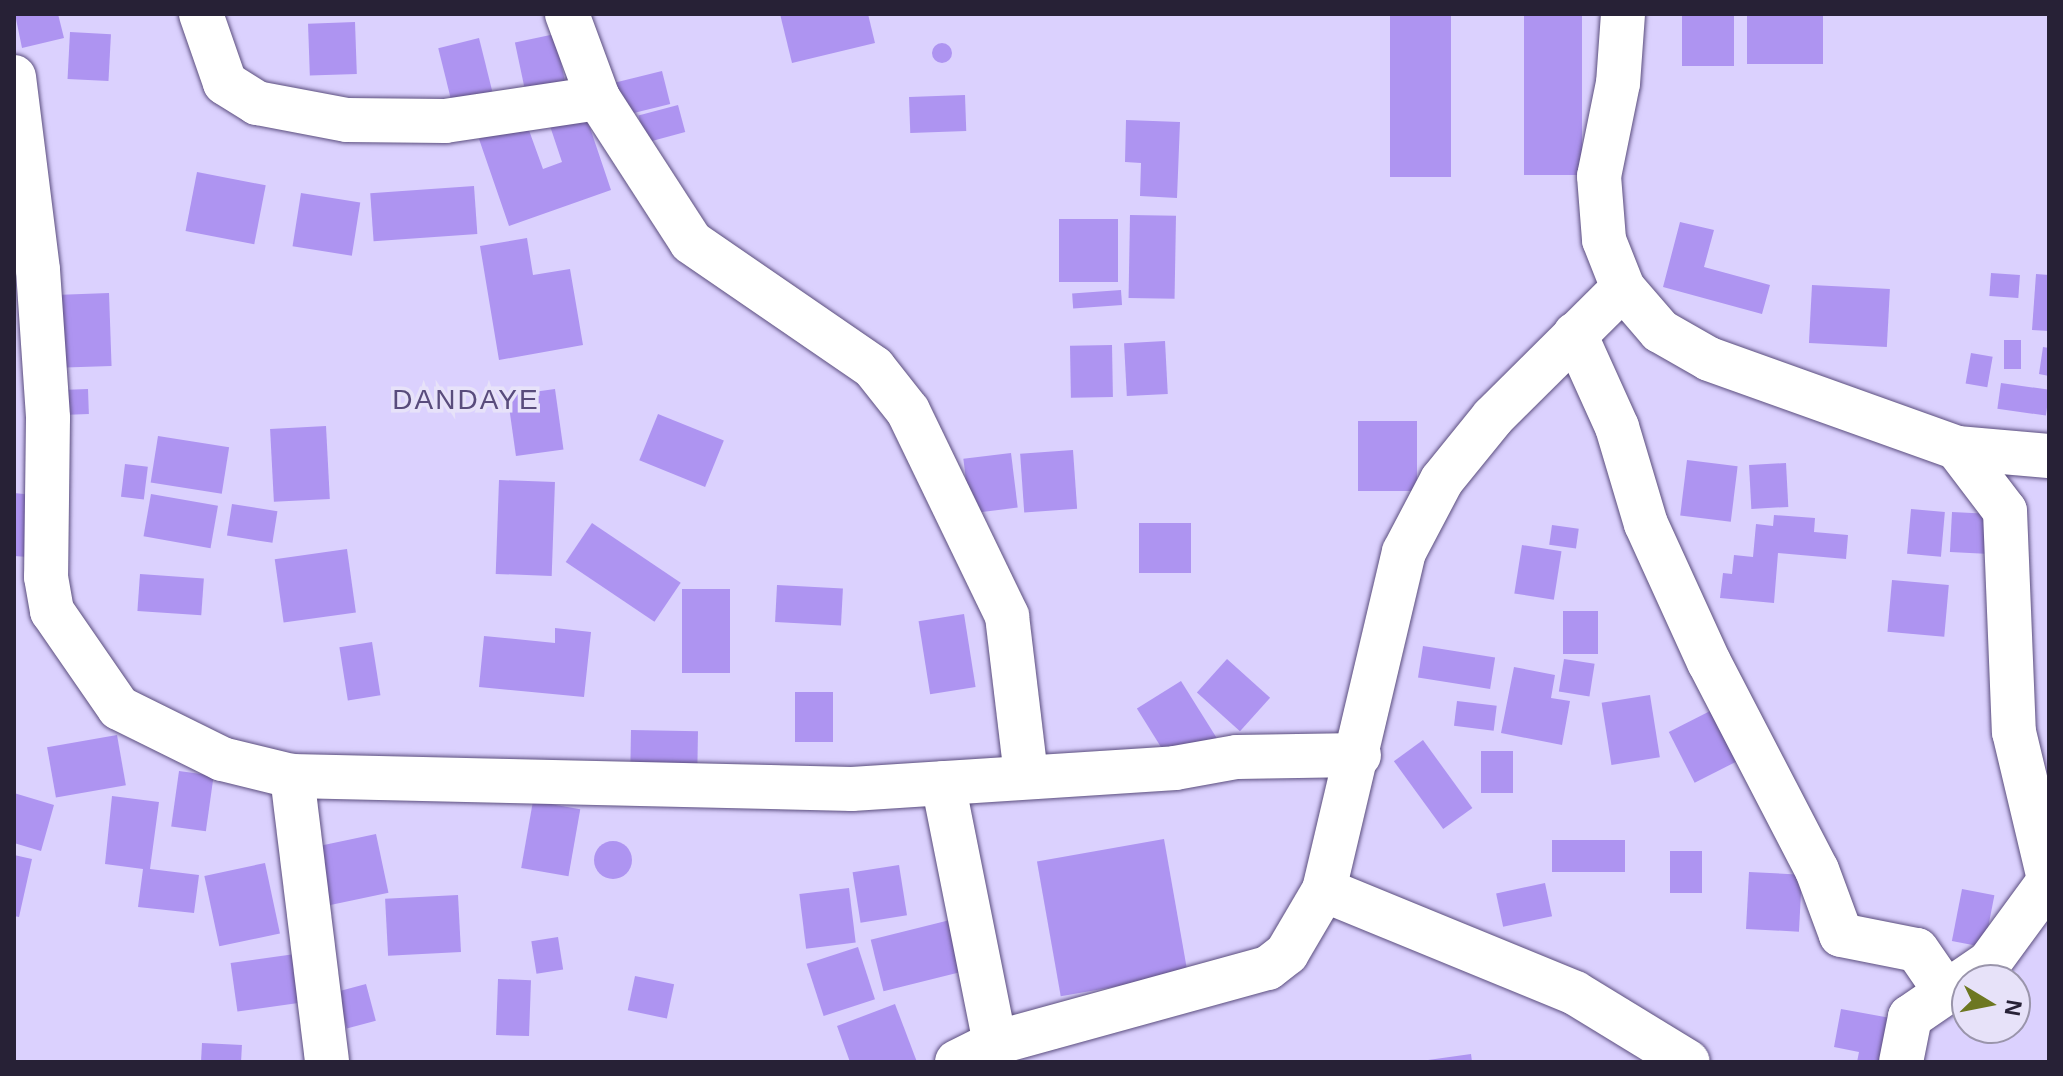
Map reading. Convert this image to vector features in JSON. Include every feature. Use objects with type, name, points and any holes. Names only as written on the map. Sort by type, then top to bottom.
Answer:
[{"type":"street","points":[[201,14],[225,83],[257,103],[347,120],[445,121],[598,98]]},
{"type":"street","points":[[567,14],[598,98],[691,242],[874,368],[908,411],[1007,616],[1026,775]]},
{"type":"street","points":[[1623,14],[1618,83],[1599,176],[1604,240],[1623,288],[1660,331],[1709,359],[1957,448],[2049,456]]},
{"type":"street","points":[[14,77],[38,270],[48,418],[30,576],[119,708],[222,759],[292,776],[852,789],[1026,775],[1175,768],[1237,757],[1359,755]]},
{"type":"street","points":[[943,783],[976,1053],[1268,968],[1301,936],[1324,890],[1359,755],[1404,552],[1442,480],[1493,417],[1623,288]]},
{"type":"street","points":[[1575,334],[1617,427],[1646,524],[1709,662],[1817,870],[1841,935],[1917,950],[1946,992]]},
{"type":"street","points":[[1901,1062],[1910,1017],[1989,963],[2049,880],[2014,732],[2005,511],[1957,448]]},
{"type":"street","points":[[292,776],[327,1062]]},
{"type":"street","points":[[1324,890],[1575,993],[1688,1062]]},
{"type":"building","points":[[15,14],[58,14],[64,38],[22,48]]},
{"type":"building","points":[[780,14],[868,14],[875,43],[792,63]]},
{"type":"building","points":[[1390,14],[1451,14],[1451,177],[1390,177]]},
{"type":"building","points":[[1524,14],[1582,14],[1582,175],[1524,175]]},
{"type":"building","points":[[1682,14],[1734,14],[1734,66],[1682,66]]},
{"type":"building","points":[[1747,14],[1823,14],[1823,64],[1747,64]]},
{"type":"building","points":[[355,22],[357,74],[310,76],[308,24]]},
{"type":"building","points":[[70,32],[111,34],[108,81],[68,79]]},
{"type":"building","points":[[555,34],[566,84],[525,92],[515,43]]},
{"type":"building","points":[[479,38],[494,96],[453,106],[438,48]]},
{"type":"building","points":[[942,43],[949,46],[952,53],[949,60],[942,63],[935,60],[932,53],[935,46]]},
{"type":"building","points":[[662,71],[670,104],[623,116],[614,83]]},
{"type":"building","points":[[965,95],[966,131],[910,133],[909,97]]},
{"type":"building","points":[[678,105],[685,132],[646,143],[638,116]]},
{"type":"building","points":[[583,107],[611,190],[509,226],[479,139],[526,122],[543,169],[562,162],[548,120]]},
{"type":"building","points":[[1126,120],[1180,122],[1177,198],[1140,196],[1141,163],[1125,162]]},
{"type":"building","points":[[197,172],[266,185],[254,244],[186,231]]},
{"type":"building","points":[[474,186],[477,234],[374,241],[370,193]]},
{"type":"building","points":[[301,193],[360,202],[352,256],[293,246]]},
{"type":"building","points":[[1130,215],[1176,216],[1175,299],[1129,298]]},
{"type":"building","points":[[1059,219],[1118,219],[1118,282],[1059,282]]},
{"type":"building","points":[[1680,222],[1714,230],[1704,267],[1770,285],[1762,314],[1663,287]]},
{"type":"building","points":[[527,238],[533,275],[570,269],[583,345],[499,360],[480,246]]},
{"type":"building","points":[[1991,273],[2020,275],[2018,298],[1989,296]]},
{"type":"building","points":[[2036,274],[2049,275],[2049,331],[2032,330]]},
{"type":"building","points":[[1812,285],[1890,289],[1887,347],[1809,343]]},
{"type":"building","points":[[1121,290],[1122,305],[1073,308],[1072,293]]},
{"type":"building","points":[[109,293],[112,366],[58,368],[55,295]]},
{"type":"building","points":[[2004,340],[2021,340],[2021,369],[2004,369]]},
{"type":"building","points":[[1165,341],[1168,394],[1127,396],[1124,343]]},
{"type":"building","points":[[1112,345],[1113,397],[1071,398],[1070,346]]},
{"type":"building","points":[[2043,347],[2049,348],[2049,376],[2039,374]]},
{"type":"building","points":[[1971,353],[1993,357],[1987,387],[1966,384]]},
{"type":"building","points":[[2001,383],[2049,390],[2046,416],[1997,409]]},
{"type":"building","points":[[88,389],[89,414],[62,415],[61,390]]},
{"type":"building","points":[[555,389],[563,449],[516,456],[507,396]]},
{"type":"building","points":[[658,414],[724,441],[705,487],[639,460]]},
{"type":"building","points":[[1358,421],[1417,421],[1417,491],[1358,491]]},
{"type":"building","points":[[326,426],[330,499],[274,502],[270,429]]},
{"type":"building","points":[[158,436],[229,447],[222,494],[151,482]]},
{"type":"building","points":[[1073,450],[1077,509],[1024,513],[1020,454]]},
{"type":"building","points":[[1011,453],[1018,508],[970,513],[963,459]]},
{"type":"building","points":[[1687,460],[1738,466],[1731,522],[1680,516]]},
{"type":"building","points":[[1786,463],[1788,507],[1751,509],[1749,465]]},
{"type":"building","points":[[125,464],[148,467],[144,500],[121,497]]},
{"type":"building","points":[[499,480],[555,482],[552,576],[496,574]]},
{"type":"building","points":[[14,493],[33,495],[28,557],[14,556]]},
{"type":"building","points":[[151,494],[218,506],[211,548],[144,536]]},
{"type":"building","points":[[232,504],[277,511],[272,543],[227,536]]},
{"type":"building","points":[[1911,509],[1945,512],[1941,557],[1907,554]]},
{"type":"building","points":[[1952,512],[1987,514],[1985,554],[1950,552]]},
{"type":"building","points":[[1774,515],[1815,518],[1814,532],[1848,535],[1846,559],[1778,553],[1774,603],[1720,598],[1723,573],[1732,574],[1734,555],[1753,557],[1756,524],[1773,526]]},
{"type":"building","points":[[592,523],[681,583],[654,622],[566,562]]},
{"type":"building","points":[[1139,523],[1191,523],[1191,573],[1139,573]]},
{"type":"building","points":[[1552,525],[1579,529],[1576,549],[1549,545]]},
{"type":"building","points":[[1522,545],[1562,551],[1554,600],[1514,593]]},
{"type":"building","points":[[347,549],[356,612],[284,623],[275,559]]},
{"type":"building","points":[[140,574],[204,578],[201,615],[137,611]]},
{"type":"building","points":[[1892,580],[1949,585],[1944,637],[1887,632]]},
{"type":"building","points":[[777,585],[843,588],[841,625],[775,622]]},
{"type":"building","points":[[682,589],[730,589],[730,673],[682,673]]},
{"type":"building","points":[[1563,611],[1598,611],[1598,654],[1563,654]]},
{"type":"building","points":[[964,614],[976,687],[930,694],[919,621]]},
{"type":"building","points":[[555,628],[591,632],[584,697],[479,687],[484,636],[555,643]]},
{"type":"building","points":[[372,642],[380,695],[348,700],[339,647]]},
{"type":"building","points":[[1423,646],[1495,657],[1490,689],[1418,678]]},
{"type":"building","points":[[1227,659],[1270,698],[1240,731],[1197,692]]},
{"type":"building","points":[[1564,659],[1595,664],[1589,696],[1559,692]]},
{"type":"building","points":[[1514,667],[1555,675],[1551,698],[1570,701],[1562,745],[1501,733]]},
{"type":"building","points":[[1181,681],[1218,740],[1174,768],[1137,709]]},
{"type":"building","points":[[795,692],[833,692],[833,742],[795,742]]},
{"type":"building","points":[[1650,695],[1660,757],[1611,765],[1602,703]]},
{"type":"building","points":[[1457,701],[1497,706],[1494,731],[1454,726]]},
{"type":"building","points":[[1716,708],[1742,759],[1695,783],[1669,732]]},
{"type":"building","points":[[631,730],[698,731],[697,774],[630,773]]},
{"type":"building","points":[[117,735],[126,785],[56,798],[47,747]]},
{"type":"building","points":[[1423,740],[1472,808],[1443,829],[1394,761]]},
{"type":"building","points":[[1481,751],[1513,751],[1513,793],[1481,793]]},
{"type":"building","points":[[179,771],[214,776],[206,831],[171,826]]},
{"type":"building","points":[[14,793],[54,805],[41,851],[14,843]]},
{"type":"building","points":[[112,796],[159,802],[150,869],[199,875],[194,913],[138,907],[143,869],[105,864]]},
{"type":"building","points":[[533,801],[580,809],[568,876],[521,868]]},
{"type":"building","points":[[376,834],[388,893],[327,906],[314,847]]},
{"type":"building","points":[[1164,839],[1188,974],[1061,996],[1037,861]]},
{"type":"building","points":[[1552,840],[1625,840],[1625,872],[1552,872]]},
{"type":"building","points":[[613,841],[626,847],[632,860],[626,873],[613,879],[600,873],[594,860],[600,847]]},
{"type":"building","points":[[1670,851],[1702,851],[1702,893],[1670,893]]},
{"type":"building","points":[[14,855],[32,859],[19,917],[14,916]]},
{"type":"building","points":[[265,863],[280,933],[219,946],[204,876]]},
{"type":"building","points":[[899,865],[907,915],[861,923],[853,872]]},
{"type":"building","points":[[1749,872],[1802,875],[1799,932],[1746,929]]},
{"type":"building","points":[[1545,883],[1552,916],[1503,927],[1496,893]]},
{"type":"building","points":[[849,888],[856,943],[806,949],[799,894]]},
{"type":"building","points":[[1962,889],[1994,895],[1984,947],[1952,941]]},
{"type":"building","points":[[458,895],[461,952],[388,956],[385,899]]},
{"type":"building","points":[[958,918],[971,969],[883,991],[871,940]]},
{"type":"building","points":[[558,937],[563,970],[536,974],[531,941]]},
{"type":"building","points":[[858,947],[875,999],[824,1016],[807,964]]},
{"type":"building","points":[[295,954],[302,1003],[237,1012],[231,963]]},
{"type":"building","points":[[635,976],[674,984],[667,1019],[628,1010]]},
{"type":"building","points":[[498,979],[531,980],[529,1036],[496,1035]]},
{"type":"building","points":[[366,984],[376,1021],[347,1028],[337,992]]},
{"type":"building","points":[[895,1004],[917,1062],[850,1062],[837,1026]]},
{"type":"building","points":[[1841,1009],[1896,1019],[1888,1062],[1857,1062],[1859,1052],[1834,1047]]},
{"type":"building","points":[[202,1043],[242,1045],[241,1062],[201,1062]]},
{"type":"building","points":[[1471,1054],[1472,1062],[1428,1062],[1428,1060]]},
{"type":"district","name":"DANDAYE","points":[[466,400]]}]
